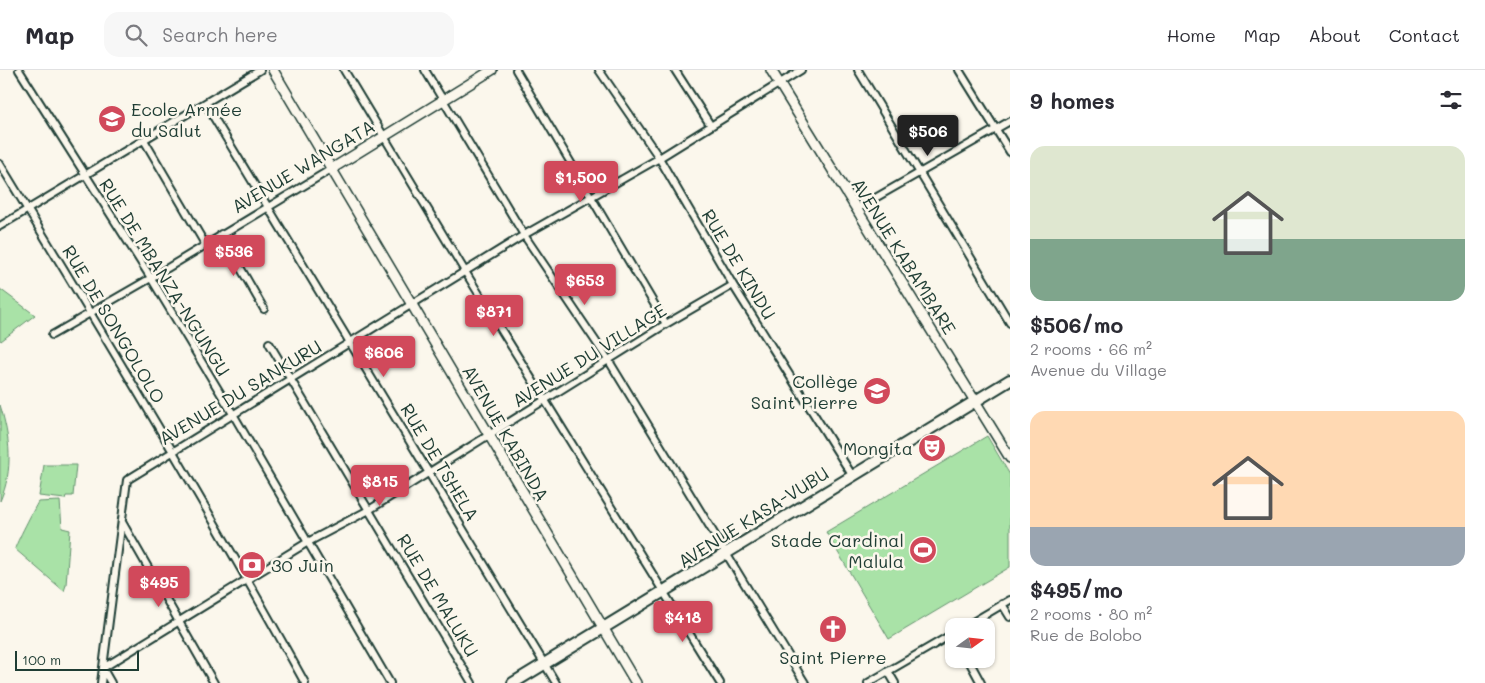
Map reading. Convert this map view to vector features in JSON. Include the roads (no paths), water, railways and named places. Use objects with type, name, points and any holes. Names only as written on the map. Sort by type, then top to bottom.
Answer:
[{"type":"main road","name":"AVENUE KASA-VUBU","points":[[513,683],[1010,380]]},
{"type":"street","name":"RUE DE MBANZA-NGUNGU","points":[[19,70],[83,175],[151,278],[234,414],[390,683]]},
{"type":"street","points":[[0,226],[27,208],[260,70]]},
{"type":"street","name":"AVENUE KABINDA","points":[[273,70],[333,168],[488,435],[636,683]]},
{"type":"street","points":[[344,70],[466,273],[720,683]]},
{"type":"street","points":[[426,70],[524,235],[609,361],[805,683]]},
{"type":"street","name":"AVENUE WANGATA","points":[[52,335],[151,278],[492,70]]},
{"type":"street","points":[[516,70],[666,324]]},
{"type":"street","name":"RUE DE KINDU","points":[[599,70],[659,158],[733,285],[852,475]]},
{"type":"street","points":[[675,70],[711,126]]},
{"type":"street","name":"AVENUE KABAMBARE","points":[[772,70],[1010,458]]},
{"type":"street","name":"AVENUE DU SANKURU","points":[[101,683],[127,480],[171,451],[466,273],[524,235],[659,158],[801,70]]},
{"type":"street","points":[[858,70],[1010,323]]},
{"type":"street","points":[[959,70],[1010,152]]},
{"type":"street","name":"RUE DE TSHELA","points":[[205,104],[266,207],[546,663],[556,683]]},
{"type":"street","points":[[856,209],[1010,121]]},
{"type":"street","points":[[144,140],[205,244]]},
{"type":"street","name":"RUE DE SONGOLOLO","points":[[0,164],[91,312],[248,580],[305,683]]},
{"type":"street","points":[[221,234],[264,309]]},
{"type":"street","name":"AVENUE DU VILLAGE","points":[[103,668],[308,542],[369,510],[546,401],[666,324],[733,285]]},
{"type":"street","name":"RUE DE MALUKU","points":[[270,343],[472,683]]},
{"type":"street","points":[[122,522],[214,683]]},
{"type":"street","points":[[979,618],[1010,600]]},
{"type":"street","points":[[1002,604],[1010,617]]},
{"type":"street","points":[[868,683],[945,639]]},
{"type":"street","points":[[103,668],[111,683]]},
{"type":"street","points":[[973,668],[981,683]]},
{"type":"street","points":[[888,671],[895,683]]},
{"type":"place","name":"Ecole Armée du Salut","points":[[112,119]]},
{"type":"place","name":"Collège Saint Pierre","points":[[877,391]]},
{"type":"place","name":"Mongita","points":[[932,448]]},
{"type":"place","name":"Stade Cardinal Malula","points":[[923,550]]},
{"type":"place","name":"30 Juin","points":[[252,565]]},
{"type":"place","name":"Saint Pierre","points":[[833,629]]}]
